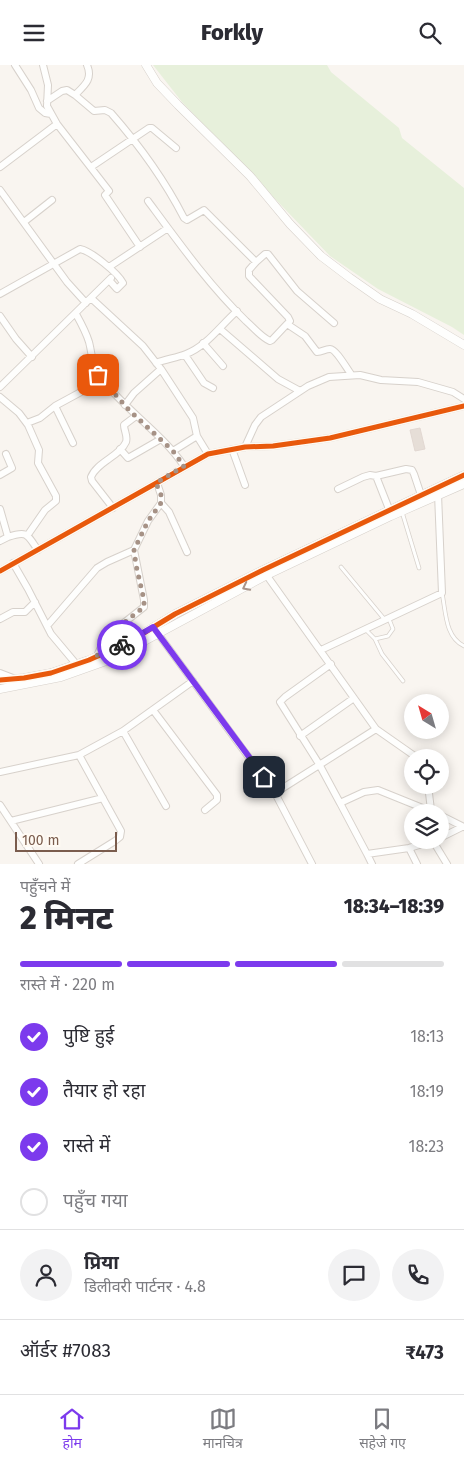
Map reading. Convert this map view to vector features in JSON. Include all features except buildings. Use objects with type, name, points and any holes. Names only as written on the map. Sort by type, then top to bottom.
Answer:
[{"type":"street","points":[[15,65],[38,108],[44,113],[51,114]]},
{"type":"street","points":[[43,65],[48,85],[47,101],[51,114],[109,191],[105,195],[140,247]]},
{"type":"street","points":[[75,95],[86,85],[89,79],[90,72],[87,65]]},
{"type":"street","points":[[146,65],[162,88],[250,176],[290,224],[321,256],[380,299],[412,314],[464,345]]},
{"type":"street","points":[[47,101],[64,90],[75,95],[94,111],[109,111],[132,137],[167,187],[184,218],[187,220],[204,210],[256,262]]},
{"type":"street","points":[[0,167],[57,124]]},
{"type":"street","points":[[91,167],[146,129],[152,128],[176,149]]},
{"type":"street","points":[[0,190],[67,282],[86,303]]},
{"type":"street","points":[[24,222],[52,200]]},
{"type":"street","points":[[148,201],[190,259],[237,311],[270,341],[290,321],[249,276],[249,270],[263,255],[268,254],[302,297],[334,323]]},
{"type":"street","points":[[109,267],[168,228]]},
{"type":"street","points":[[0,294],[16,287],[76,250],[82,249],[116,273],[123,281],[123,285],[117,289],[109,280]]},
{"type":"street","points":[[0,387],[116,273]]},
{"type":"street","points":[[91,298],[143,346],[161,369],[193,418],[196,426],[196,436],[208,454]]},
{"type":"street","points":[[156,363],[185,355],[220,329],[225,321],[237,311]]},
{"type":"street","points":[[76,314],[87,335],[96,371],[125,405],[173,451],[184,466]]},
{"type":"street","points":[[0,316],[16,339],[32,357]]},
{"type":"street","points":[[287,324],[302,333],[317,351],[322,352],[329,349],[334,351],[351,374]]},
{"type":"street","points":[[220,329],[278,379],[300,391]]},
{"type":"street","points":[[203,343],[223,366]]},
{"type":"street","points":[[185,355],[204,383],[213,388]]},
{"type":"street","points":[[125,405],[134,393],[161,369]]},
{"type":"street","points":[[245,447],[258,420],[316,381],[329,377],[351,374],[389,381],[427,384],[453,392],[464,399]]},
{"type":"street","points":[[27,423],[40,418],[55,406],[103,380]]},
{"type":"street","points":[[0,397],[13,407],[27,423],[39,450],[38,463],[56,499],[45,510],[27,536]]},
{"type":"street","points":[[55,406],[73,443]]},
{"type":"street","points":[[0,571],[208,454],[245,447],[273,446],[322,439],[464,406]]},
{"type":"street","points":[[113,508],[91,477],[100,465],[120,449],[126,441],[124,425],[136,416]]},
{"type":"street","points":[[173,451],[196,436]]},
{"type":"street","points":[[120,449],[128,458],[161,439]]},
{"type":"street","points":[[232,449],[245,485]]},
{"type":"street","points":[[0,475],[12,468],[6,454]]},
{"type":"street","points":[[338,489],[370,475],[376,476],[409,469],[414,474],[420,495]]},
{"type":"street","points":[[0,679],[14,679],[51,673],[77,665],[156,630],[265,572],[390,513],[420,495],[464,475]]},
{"type":"street","points":[[376,476],[390,513]]},
{"type":"street","points":[[97,656],[111,633],[144,607],[134,550],[148,521],[161,503],[161,495],[156,483]]},
{"type":"street","points":[[390,513],[401,511],[464,484]]},
{"type":"street","points":[[321,650],[442,593],[438,494]]},
{"type":"street","points":[[161,503],[169,512],[187,552]]},
{"type":"street","points":[[0,509],[8,537]]},
{"type":"street","points":[[0,541],[20,533],[27,536],[38,550]]},
{"type":"street","points":[[46,626],[97,569],[119,556],[134,550]]},
{"type":"street","points":[[13,563],[51,634],[77,665]]},
{"type":"street","points":[[265,572],[376,729],[405,749]]},
{"type":"street","points":[[0,619],[13,612],[25,612],[35,603]]},
{"type":"street","points":[[156,630],[275,793],[310,863]]},
{"type":"street","points":[[0,689],[61,677],[96,665],[127,651],[156,630]]},
{"type":"street","points":[[330,664],[285,697],[280,703],[319,765],[372,864]]},
{"type":"street","points":[[0,673],[14,679]]},
{"type":"street","points":[[0,772],[79,755],[123,731],[193,681]]},
{"type":"street","points":[[300,735],[354,698]]},
{"type":"street","points":[[153,709],[217,795],[217,800],[205,810]]},
{"type":"street","points":[[275,793],[376,729]]},
{"type":"street","points":[[123,731],[166,806]]},
{"type":"street","points":[[78,864],[115,841],[120,837],[121,831],[79,755]]},
{"type":"street","points":[[340,803],[364,792],[378,790],[415,804]]},
{"type":"street","points":[[10,821],[103,799]]},
{"type":"street","points":[[0,805],[38,864]]},
{"type":"street","points":[[449,820],[463,827]]},
{"type":"street","points":[[449,834],[463,827]]},
{"type":"street","points":[[367,853],[404,848]]},
{"type":"street","points":[[410,849],[417,864]]},
{"type":"street","points":[[441,849],[447,864]]},
{"type":"lane","points":[[401,511],[419,568]]},
{"type":"lane","points":[[341,567],[394,629],[388,636],[375,639]]},
{"type":"lane","points":[[442,593],[449,632],[456,641],[464,646]]},
{"type":"lane","points":[[366,629],[375,639],[382,654],[403,681]]},
{"type":"green space","points":[[153,65],[327,65],[331,72],[399,128],[402,138],[464,188],[464,335],[378,289],[330,256],[182,102]]},
{"type":"cycle path","points":[[0,571],[208,454],[245,447],[273,446],[330,438],[464,406]]},
{"type":"cycle path","points":[[0,680],[51,673],[89,660],[129,642],[175,614],[263,570],[464,475]]},
{"type":"way so far","points":[[98,375],[130,411],[168,445],[184,466],[156,483],[161,495],[161,503],[141,533],[134,550],[144,607],[111,633],[97,656],[122,645]]},
{"type":"route","points":[[122,645],[153,627],[264,777]]}]
